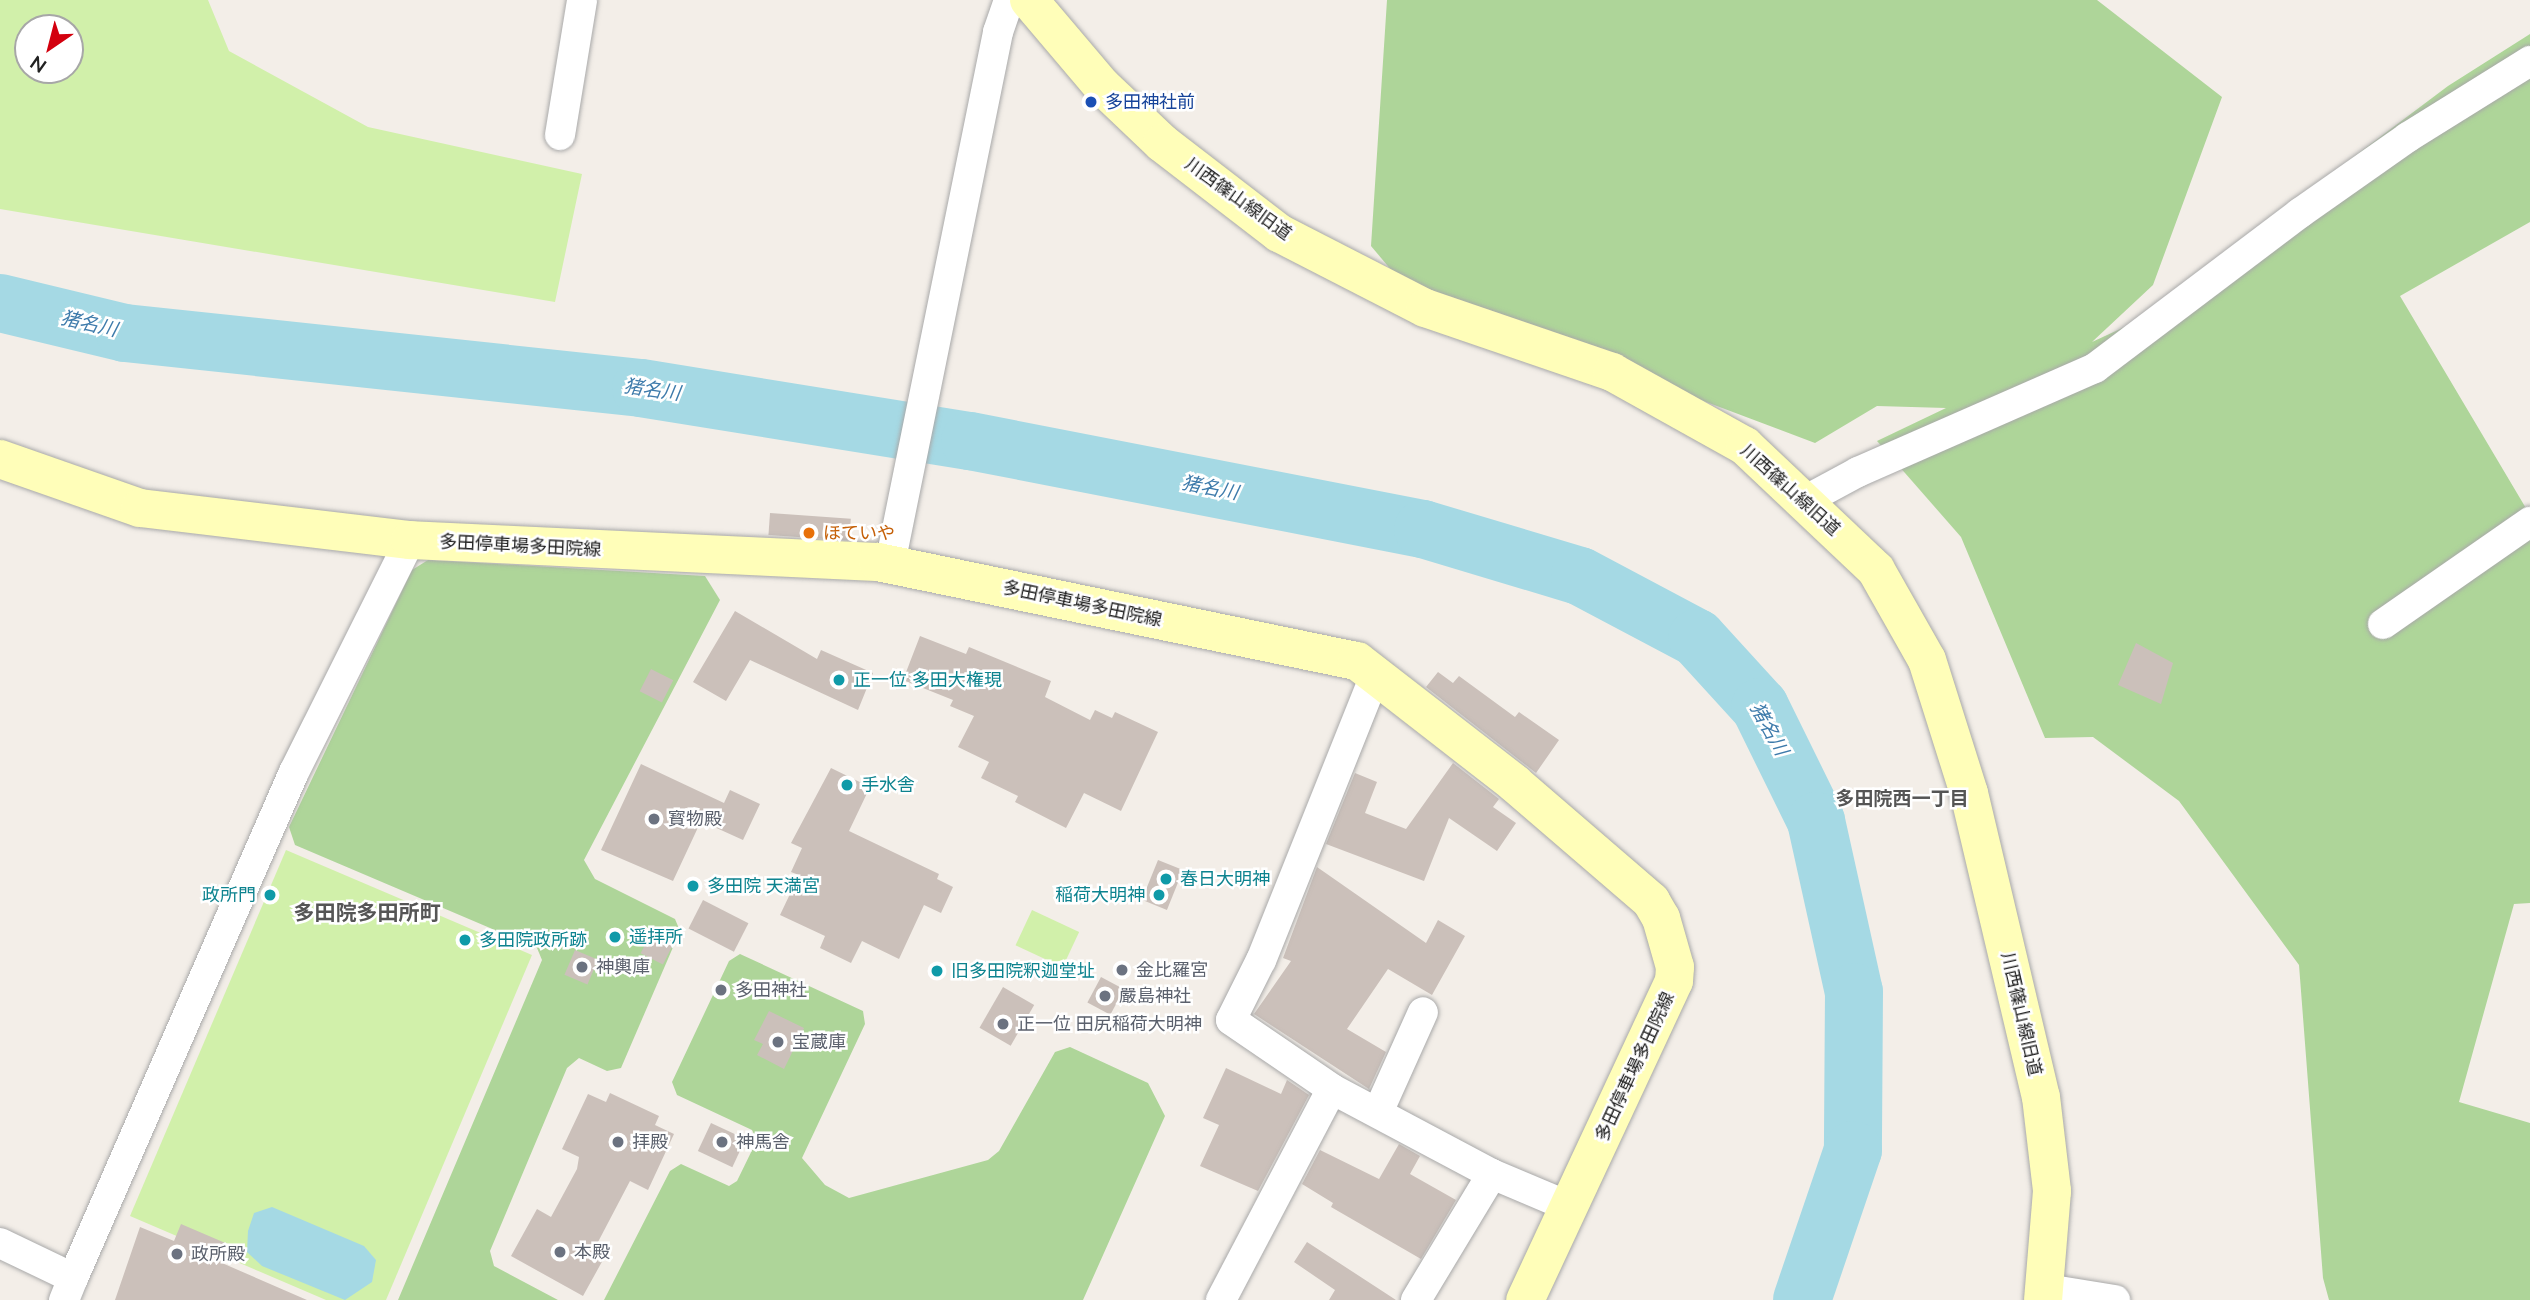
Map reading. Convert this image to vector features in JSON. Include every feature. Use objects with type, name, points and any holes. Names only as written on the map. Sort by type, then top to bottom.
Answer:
[{"type":"main road","name":"川西篠山線旧道","points":[[1030,0],[1102,86],[1152,134],[1279,233],[1425,308],[1612,372],[1745,446],[1806,500],[1876,570],[1921,649],[1969,793],[2041,1097],[2052,1191],[2045,1294]]},
{"type":"main road","name":"多田停車場多田院線","points":[[0,459],[140,508],[411,540],[890,564],[1356,661],[1376,673],[1514,783],[1651,901],[1661,918],[1675,967],[1674,981],[1525,1300]]},
{"type":"street","points":[[559,135],[582,0]]},
{"type":"street","points":[[890,564],[998,32],[1009,0]]},
{"type":"street","points":[[1806,500],[1858,472],[2095,368],[2300,213],[2408,137],[2530,61]]},
{"type":"street","points":[[2383,624],[2530,522]]},
{"type":"street","points":[[0,1244],[69,1289],[293,772],[411,540]]},
{"type":"street","points":[[1376,673],[1261,960],[1231,1020],[1332,1089],[1379,1110],[1492,1174],[1570,1207]]},
{"type":"street","points":[[1379,1110],[1423,1012]]},
{"type":"street","points":[[1221,1300],[1332,1089]]},
{"type":"street","points":[[1416,1300],[1492,1174]]},
{"type":"street","points":[[2045,1294],[2115,1300]]},
{"type":"green space","points":[[0,0],[208,0],[229,51],[368,127],[582,174],[555,302],[0,209]]},
{"type":"green space","points":[[1387,0],[2097,0],[2222,97],[2153,285],[2092,342],[2131,324],[2448,86],[2530,34],[2530,222],[2400,296],[2530,515],[2530,903],[2514,904],[2459,1102],[2530,1123],[2530,1300],[2329,1300],[2323,1278],[2299,965],[2179,801],[2093,737],[2045,738],[1961,537],[1877,441],[1946,408],[1877,406],[1815,443],[1408,290],[1371,246]]},
{"type":"green space","points":[[428,560],[705,576],[720,600],[584,860],[595,879],[675,919],[680,931],[621,1068],[607,1071],[579,1058],[567,1068],[490,1251],[494,1266],[558,1300],[398,1300],[542,960],[537,948],[295,845],[289,827],[412,570]]},
{"type":"green space","points":[[286,850],[532,955],[386,1300],[326,1300],[130,1216]]},
{"type":"green space","points":[[1032,910],[1079,932],[1063,967],[1016,945]]},
{"type":"green space","points":[[740,954],[863,1011],[865,1024],[802,1158],[825,1185],[849,1198],[988,1160],[999,1151],[1055,1052],[1070,1047],[1148,1083],[1165,1116],[1083,1300],[604,1300],[670,1171],[681,1164],[729,1186],[737,1181],[757,1140],[752,1130],[677,1095],[672,1082],[729,961]]},
{"type":"water","points":[[272,1207],[364,1246],[376,1260],[372,1282],[345,1300],[262,1266],[247,1252],[248,1231],[254,1213]]},
{"type":"building","name":"ほていや","points":[[770,513],[851,519],[849,541],[768,535]]},
{"type":"building","points":[[735,611],[817,659],[821,650],[873,673],[858,710],[750,660],[726,701],[693,682]]},
{"type":"building","points":[[920,636],[966,654],[969,647],[1051,681],[1045,697],[1090,720],[1095,710],[1112,718],[1115,712],[1158,732],[1121,811],[1084,793],[1066,828],[1015,802],[1018,796],[981,778],[989,762],[958,747],[974,716],[950,706],[953,700],[903,680]]},
{"type":"building","points":[[2136,643],[2173,663],[2161,704],[2118,685]]},
{"type":"building","points":[[651,669],[673,680],[662,703],[640,691]]},
{"type":"building","points":[[1438,672],[1453,683],[1459,676],[1515,717],[1519,712],[1559,740],[1536,773],[1426,687]]},
{"type":"building","points":[[1453,763],[1499,799],[1493,807],[1516,823],[1497,851],[1449,818],[1424,881],[1326,844],[1355,773],[1377,782],[1365,813],[1406,829]]},
{"type":"building","name":"寳物殿","points":[[641,764],[724,803],[730,790],[760,804],[743,840],[701,821],[673,881],[601,850]]},
{"type":"building","points":[[831,768],[870,787],[849,831],[939,874],[937,879],[953,887],[941,913],[924,905],[899,959],[862,941],[851,963],[820,948],[825,936],[780,915],[799,875],[791,872],[802,848],[791,843]]},
{"type":"building","points":[[1158,860],[1183,870],[1167,910],[1142,900]]},
{"type":"building","points":[[1317,867],[1426,943],[1438,920],[1465,936],[1432,995],[1388,969],[1347,1029],[1386,1052],[1369,1089],[1254,1014],[1291,961],[1283,958]]},
{"type":"building","points":[[703,900],[748,923],[734,952],[688,929]]},
{"type":"building","points":[[652,931],[674,942],[663,965],[641,953]]},
{"type":"building","name":"神輿庫","points":[[575,950],[598,960],[587,985],[564,975]]},
{"type":"building","name":"嚴島神社","points":[[1101,977],[1124,989],[1110,1015],[1087,1003]]},
{"type":"building","points":[[1003,987],[1034,1005],[1011,1046],[980,1028]]},
{"type":"building","name":"宝蔵庫","points":[[769,1011],[804,1028],[784,1069],[757,1055],[763,1044],[754,1040]]},
{"type":"building","points":[[1226,1068],[1281,1094],[1287,1080],[1309,1095],[1258,1191],[1200,1166],[1219,1125],[1203,1118]]},
{"type":"building","points":[[610,1093],[659,1116],[655,1125],[674,1134],[648,1190],[630,1181],[598,1242],[609,1249],[583,1296],[511,1256],[537,1209],[551,1217],[577,1169],[579,1157],[562,1149],[588,1094],[606,1102]]},
{"type":"building","name":"神馬舎","points":[[711,1123],[745,1139],[732,1167],[698,1151]]},
{"type":"building","points":[[1399,1144],[1420,1156],[1410,1174],[1456,1200],[1421,1259],[1331,1207],[1333,1203],[1302,1184],[1320,1150],[1379,1179]]},
{"type":"building","name":"政所殿","points":[[181,1224],[230,1245],[222,1263],[307,1300],[115,1300],[140,1227],[174,1241]]},
{"type":"building","points":[[1307,1242],[1396,1300],[1329,1300],[1335,1290],[1294,1262]]},
{"type":"waterway","name":"猪名川","points":[[0,303],[125,333],[641,388],[970,441],[1423,529],[1580,576],[1697,638],[1760,707],[1816,821],[1854,992],[1853,1150],[1802,1300]]},
{"type":"place","name":"多田神社前","points":[[1091,102]]},
{"type":"place","name":"ほていや","points":[[809,533]]},
{"type":"place","name":"正一位 多田大権現","points":[[839,680]]},
{"type":"place","name":"手水舎","points":[[847,785]]},
{"type":"place","name":"寳物殿","points":[[654,819]]},
{"type":"place","name":"春日大明神","points":[[1166,879]]},
{"type":"place","name":"多田院 天満宮","points":[[693,886]]},
{"type":"place","name":"政所門","points":[[270,895]]},
{"type":"place","name":"稲荷大明神","points":[[1159,895]]},
{"type":"place","name":"遥拝所","points":[[615,937]]},
{"type":"place","name":"多田院政所跡","points":[[465,940]]},
{"type":"place","name":"神輿庫","points":[[582,967]]},
{"type":"place","name":"金比羅宮","points":[[1122,970]]},
{"type":"place","name":"旧多田院釈迦堂址","points":[[937,971]]},
{"type":"place","name":"多田神社","points":[[721,990]]},
{"type":"place","name":"嚴島神社","points":[[1105,996]]},
{"type":"place","name":"正一位 田尻稲荷大明神","points":[[1003,1024]]},
{"type":"place","name":"宝蔵庫","points":[[778,1042]]},
{"type":"place","name":"拝殿","points":[[618,1142]]},
{"type":"place","name":"神馬舎","points":[[722,1142]]},
{"type":"place","name":"本殿","points":[[560,1252]]},
{"type":"place","name":"政所殿","points":[[177,1254]]},
{"type":"district","name":"多田院西一丁目","points":[[1902,799]]},
{"type":"district","name":"多田院多田所町","points":[[367,912]]}]
